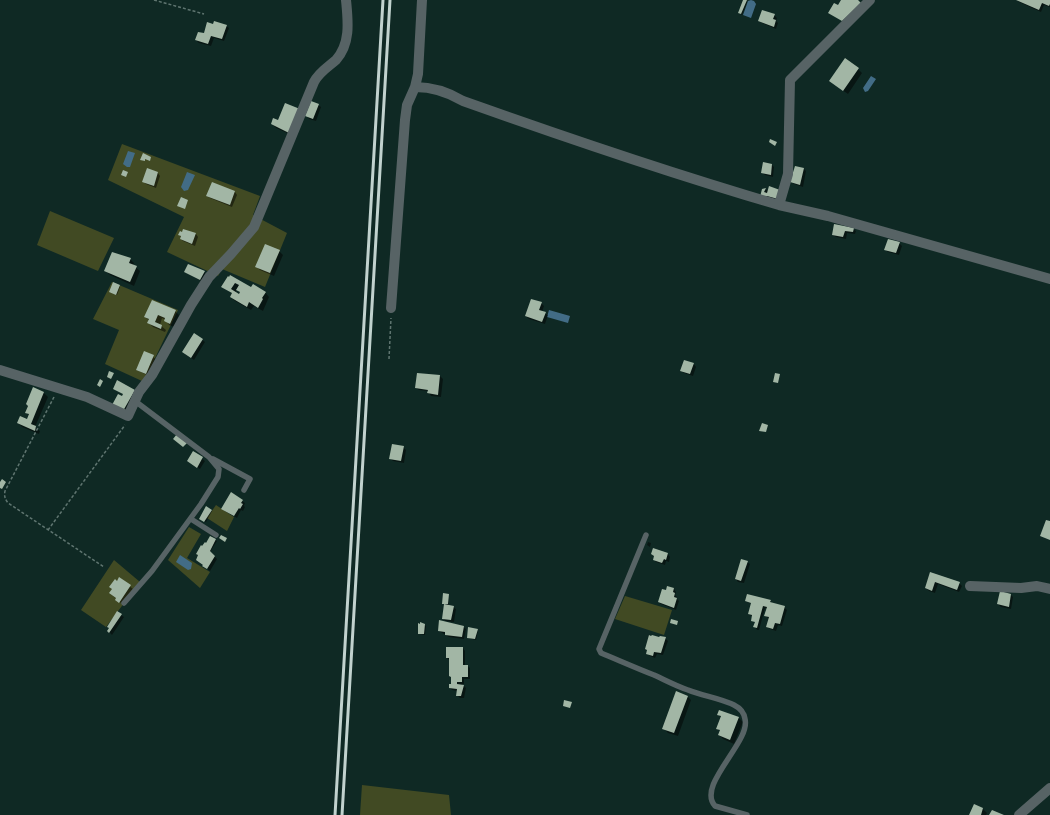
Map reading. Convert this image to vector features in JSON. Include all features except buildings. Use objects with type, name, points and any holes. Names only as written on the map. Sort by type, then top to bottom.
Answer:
[{"type":"street","points":[[0,370],[87,397],[128,416],[139,392],[152,375],[191,305],[209,277],[254,227],[314,82],[317,76],[337,59],[344,46],[347,38],[348,27],[346,0]]},
{"type":"street","points":[[391,308],[405,120],[407,105],[415,87],[418,74],[422,0]]},
{"type":"street","points":[[780,205],[788,174],[790,80],[870,0]]},
{"type":"street","points":[[415,87],[428,87],[454,95],[463,101],[548,132],[710,184],[780,205],[828,216],[1050,279]]},
{"type":"street","points":[[970,586],[1021,588],[1037,586],[1050,589]]},
{"type":"street","points":[[1019,815],[1050,788]]},
{"type":"lane","points":[[135,401],[209,457],[250,479],[244,490]]},
{"type":"lane","points":[[124,603],[152,570],[190,519],[218,477],[219,469],[209,457]]},
{"type":"lane","points":[[190,519],[216,535]]},
{"type":"lane","points":[[646,535],[599,649],[600,653],[687,690],[724,701],[741,709],[746,720],[745,727],[740,740],[720,770],[710,795],[711,802],[715,806],[747,815]]},
{"type":"path","points":[[154,0],[204,14]]},
{"type":"path","points":[[389,359],[391,308]]},
{"type":"path","points":[[57,388],[55,396],[4,495],[5,500],[47,530],[104,567]]},
{"type":"path","points":[[47,530],[124,428],[128,416]]},
{"type":"green space","points":[[122,144],[260,196],[253,215],[287,233],[265,287],[222,269],[218,276],[167,252],[184,217],[108,180]]},
{"type":"green space","points":[[50,211],[114,238],[98,271],[37,245]]},
{"type":"green space","points":[[112,282],[178,310],[147,375],[142,381],[105,364],[119,330],[93,319]]},
{"type":"green space","points":[[216,505],[234,517],[227,531],[207,518]]},
{"type":"green space","points":[[189,527],[201,534],[187,558],[210,572],[200,588],[168,560]]},
{"type":"green space","points":[[114,560],[140,582],[106,627],[81,610]]},
{"type":"green space","points":[[625,596],[672,610],[664,635],[615,619]]},
{"type":"green space","points":[[362,785],[449,795],[451,815],[360,815]]},
{"type":"water","points":[[751,0],[756,4],[751,18],[743,15],[748,1]]},
{"type":"water","points":[[871,76],[876,79],[868,91],[865,92],[863,88]]},
{"type":"water","points":[[128,151],[135,153],[130,167],[123,164]]},
{"type":"water","points":[[187,172],[195,175],[188,190],[184,191],[181,187]]},
{"type":"water","points":[[549,310],[570,316],[568,323],[547,317]]},
{"type":"water","points":[[180,555],[192,563],[191,569],[188,570],[176,562]]},
{"type":"railway","points":[[335,815],[383,0]]},
{"type":"railway","points":[[342,815],[390,0]]}]
